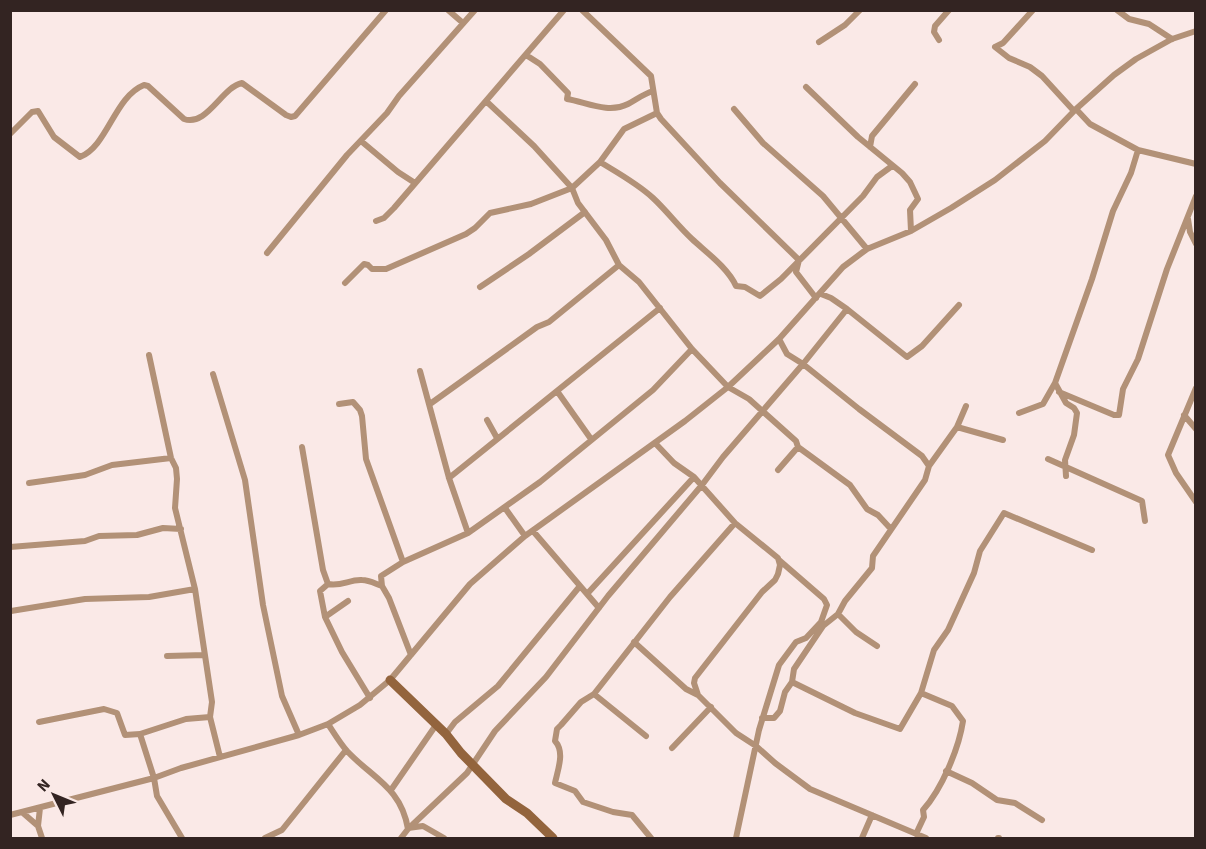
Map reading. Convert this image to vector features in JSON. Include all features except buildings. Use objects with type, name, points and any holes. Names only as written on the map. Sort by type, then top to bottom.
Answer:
[{"type":"street","points":[[10,134],[32,112],[38,111],[54,137],[80,157],[88,153],[99,140],[112,117],[144,84],[189,121],[200,118],[234,85],[242,83],[286,115],[295,116],[386,10]]},
{"type":"street","points":[[448,10],[463,23]]},
{"type":"street","points":[[267,253],[360,141],[475,10]]},
{"type":"street","points":[[582,10],[651,76],[657,113],[720,183],[799,260]]},
{"type":"street","points":[[819,42],[845,25],[860,10]]},
{"type":"street","points":[[939,40],[934,32],[935,26],[949,10]]},
{"type":"street","points":[[1033,10],[1003,44],[995,47],[1009,58],[1030,67],[1042,76],[1090,124],[1138,150],[1196,164]]},
{"type":"street","points":[[1117,10],[1128,19],[1149,24],[1172,39]]},
{"type":"street","points":[[376,221],[384,218],[394,208],[561,11]]},
{"type":"street","points":[[10,815],[154,778],[299,735],[328,724],[370,698],[390,680],[470,584],[525,536],[655,443],[728,387],[779,339],[843,267],[867,249],[911,231],[951,208],[1012,168],[1129,64],[1172,39],[1196,31]]},
{"type":"street","points":[[526,55],[540,64],[568,93],[567,99],[598,108],[628,104],[643,94],[653,91]]},
{"type":"street","points":[[870,147],[872,136],[915,84]]},
{"type":"street","points":[[806,87],[910,182],[918,199],[910,210],[911,231]]},
{"type":"street","points":[[486,102],[534,146],[572,188],[578,203],[606,240],[619,265],[639,282],[692,348],[728,387],[749,399],[796,441],[798,447],[850,485],[867,509],[878,515],[890,528]]},
{"type":"street","points":[[734,109],[763,143],[823,196],[867,249]]},
{"type":"street","points":[[345,283],[364,264],[372,270],[386,269],[466,234],[490,213],[531,204],[572,188],[600,162],[624,129],[657,113]]},
{"type":"street","points":[[360,141],[414,183]]},
{"type":"street","points":[[1019,413],[1043,404],[1055,383],[1092,279],[1113,211],[1131,172],[1138,150]]},
{"type":"street","points":[[600,162],[653,198],[690,238],[733,278],[736,286],[745,287],[760,296],[863,196],[877,177],[892,166]]},
{"type":"street","points":[[639,187],[643,180]]},
{"type":"street","points":[[1059,392],[1114,415],[1119,414],[1123,389],[1138,359],[1167,269],[1196,196]]},
{"type":"street","points":[[480,287],[585,212]]},
{"type":"street","points":[[1188,215],[1190,232],[1196,244]]},
{"type":"street","points":[[799,260],[796,272],[818,296],[831,297],[907,357],[922,346],[959,305]]},
{"type":"street","points":[[430,404],[537,327],[549,322],[619,265]]},
{"type":"street","points":[[449,478],[660,308]]},
{"type":"street","points":[[401,838],[467,773],[495,731],[546,677],[599,608],[847,309]]},
{"type":"street","points":[[779,339],[787,354],[922,456],[929,466]]},
{"type":"street","points":[[411,655],[389,598],[382,586],[381,576],[403,562],[468,533],[505,508],[653,390],[692,348]]},
{"type":"street","points":[[149,355],[171,458],[176,468],[175,508],[195,589],[212,702],[210,717],[220,757]]},
{"type":"street","points":[[420,371],[449,478],[468,533]]},
{"type":"street","points":[[213,374],[245,480],[263,605],[282,696],[299,735]]},
{"type":"street","points":[[1055,383],[1066,403],[1077,413],[1074,435],[1065,460],[1066,476]]},
{"type":"street","points":[[1196,388],[1168,455],[1176,474],[1196,502]]},
{"type":"street","points":[[557,391],[591,439]]},
{"type":"street","points":[[339,404],[353,402],[360,410],[365,433],[366,459],[403,562]]},
{"type":"street","points":[[762,718],[774,718],[780,711],[792,678],[823,626],[838,612],[872,568],[873,556],[925,480],[929,466],[957,427],[966,406]]},
{"type":"street","points":[[1184,415],[1196,429]]},
{"type":"street","points":[[487,420],[497,438]]},
{"type":"street","points":[[957,427],[1003,440]]},
{"type":"street","points":[[655,443],[675,463],[694,477],[735,523],[773,553],[778,560],[838,612],[856,632],[877,646]]},
{"type":"street","points":[[302,447],[323,570],[328,584]]},
{"type":"street","points":[[778,470],[798,447]]},
{"type":"street","points":[[29,483],[85,475],[112,465],[171,458]]},
{"type":"street","points":[[1048,459],[1142,501],[1145,521]]},
{"type":"street","points":[[587,594],[694,477]]},
{"type":"street","points":[[505,508],[525,536]]},
{"type":"street","points":[[777,678],[792,678],[855,713],[900,729],[921,693],[934,650],[948,630],[974,573],[980,551],[1004,513],[1092,550]]},
{"type":"street","points":[[651,838],[644,835],[632,815],[613,812],[583,802],[575,791],[555,783],[560,752],[559,745],[555,741],[557,729],[581,702],[594,694],[691,572],[735,523]]},
{"type":"street","points":[[10,547],[85,541],[99,536],[137,535],[162,528],[181,529]]},
{"type":"street","points":[[533,531],[599,608]]},
{"type":"street","points":[[698,695],[694,683],[695,678],[762,592],[775,580],[780,565],[778,560]]},
{"type":"street","points":[[370,698],[342,652],[325,617],[320,591],[328,584],[342,585],[362,580],[382,586]]},
{"type":"street","points":[[446,734],[455,722],[498,686],[580,586]]},
{"type":"street","points":[[10,611],[85,599],[149,597],[195,589]]},
{"type":"street","points":[[736,838],[762,718],[777,678],[779,665],[796,642],[806,638],[821,622],[827,605],[824,599]]},
{"type":"street","points":[[325,617],[348,601]]},
{"type":"street","points":[[634,642],[686,689],[698,695],[736,733],[810,789],[926,838]]},
{"type":"street","points":[[167,656],[205,655]]},
{"type":"street","points":[[390,680],[414,706],[446,734],[506,798],[527,813],[553,838]]},
{"type":"street","points":[[916,834],[924,817],[923,810],[931,801],[961,736],[963,721],[951,706],[921,693]]},
{"type":"street","points":[[594,694],[646,736]]},
{"type":"street","points":[[672,748],[711,707]]},
{"type":"street","points":[[39,722],[104,709],[117,713],[124,735],[140,734],[186,719],[210,717]]},
{"type":"street","points":[[328,724],[346,750],[391,790],[408,829]]},
{"type":"street","points":[[391,790],[436,725]]},
{"type":"street","points":[[140,734],[154,778],[157,796],[182,838]]},
{"type":"street","points":[[265,838],[282,830],[346,750]]},
{"type":"street","points":[[946,771],[972,783],[997,800],[1015,803],[1042,820]]},
{"type":"street","points":[[40,808],[38,826],[42,838]]},
{"type":"street","points":[[24,813],[38,826]]},
{"type":"street","points":[[862,838],[872,816]]},
{"type":"street","points":[[408,829],[423,826],[444,838]]}]
